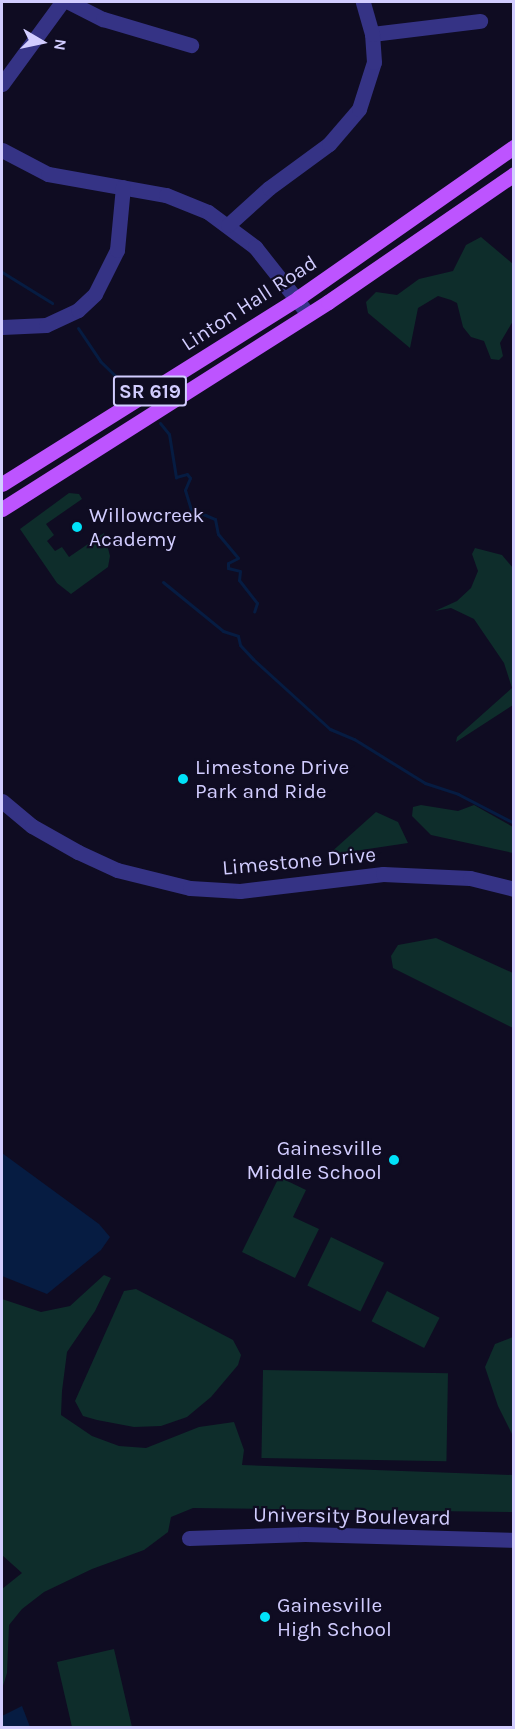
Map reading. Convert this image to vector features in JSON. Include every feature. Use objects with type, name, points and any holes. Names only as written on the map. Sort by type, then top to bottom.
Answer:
[{"type":"main road","name":"Linton Hall Road","points":[[2,484],[298,298],[513,147]]},
{"type":"main road","name":"Linton Hall Road","points":[[2,508],[308,314],[513,174]]},
{"type":"street","points":[[2,84],[62,2]]},
{"type":"street","points":[[69,2],[103,19],[191,45]]},
{"type":"street","points":[[228,225],[268,188],[329,144],[349,124],[370,79],[372,34],[363,2]]},
{"type":"street","points":[[372,34],[480,21]]},
{"type":"street","points":[[2,150],[56,176],[123,187],[188,202],[228,225],[255,247],[298,298],[308,314]]},
{"type":"street","points":[[2,327],[30,328],[54,322],[78,310],[95,294],[117,250],[123,187]]},
{"type":"street","name":"Limestone Drive","points":[[2,801],[32,826],[78,852],[117,870],[190,888],[240,891],[383,874],[470,878],[513,889]]},
{"type":"street","name":"University Boulevard","points":[[189,1538],[304,1534],[513,1540]]},
{"type":"green space","points":[[481,237],[513,264],[513,321],[500,343],[503,356],[499,360],[491,359],[484,341],[471,337],[463,327],[457,303],[451,300],[438,296],[418,308],[410,348],[368,313],[366,302],[376,292],[397,295],[419,279],[453,271],[466,245]]},
{"type":"green space","points":[[69,493],[79,494],[82,499],[46,524],[54,535],[47,541],[55,551],[62,547],[69,557],[104,533],[110,556],[108,567],[71,594],[57,583],[20,529]]},
{"type":"green space","points":[[475,548],[502,555],[513,568],[513,705],[456,742],[457,737],[512,688],[504,663],[474,619],[451,608],[435,611],[457,601],[471,588],[478,571],[472,554]]},
{"type":"green space","points":[[421,805],[458,811],[474,805],[513,827],[513,853],[431,835],[412,816],[413,807]]},
{"type":"green space","points":[[376,812],[398,822],[408,843],[328,855]]},
{"type":"green space","points":[[436,938],[513,973],[513,1028],[393,968],[391,956],[398,945]]},
{"type":"green space","points":[[279,1177],[306,1190],[293,1217],[319,1229],[295,1278],[242,1252]]},
{"type":"green space","points":[[331,1237],[384,1263],[360,1311],[307,1286]]},
{"type":"green space","points":[[104,1275],[111,1278],[95,1311],[67,1352],[62,1391],[61,1415],[92,1436],[119,1446],[146,1448],[199,1427],[234,1422],[244,1450],[242,1465],[513,1475],[513,1512],[193,1508],[171,1517],[168,1532],[144,1550],[92,1569],[44,1592],[22,1609],[9,1625],[7,1673],[2,1689],[2,1589],[22,1573],[2,1555],[2,1299],[41,1312],[70,1306]]},
{"type":"green space","points":[[136,1289],[233,1340],[241,1355],[238,1365],[211,1397],[187,1417],[161,1426],[134,1427],[83,1416],[75,1401],[124,1291]]},
{"type":"green space","points":[[387,1291],[440,1318],[424,1348],[372,1321]]},
{"type":"green space","points":[[513,1337],[513,1436],[498,1406],[485,1367],[495,1344]]},
{"type":"green space","points":[[263,1370],[448,1373],[446,1461],[261,1458]]},
{"type":"green space","points":[[114,1649],[132,1727],[72,1727],[57,1662]]},
{"type":"water","points":[[2,1153],[99,1224],[110,1237],[101,1250],[47,1294],[2,1276]]},
{"type":"water","points":[[22,1706],[30,1727],[2,1727],[2,1716]]},
{"type":"waterway","points":[[2,272],[52,303]]},
{"type":"waterway","points":[[78,328],[100,361],[125,385]]},
{"type":"waterway","points":[[160,423],[169,434],[176,477],[187,474],[190,478],[185,490],[191,510],[197,516],[203,514],[215,519],[218,534],[238,558],[228,563],[228,568],[240,571],[239,580],[257,603],[254,612]]},
{"type":"waterway","points":[[163,582],[223,631],[238,636],[240,645],[253,659],[330,729],[354,739],[425,783],[458,794],[514,823]]},
{"type":"place","name":"Willowcreek Academy","points":[[77,527]]},
{"type":"place","name":"Limestone Drive Park and Ride","points":[[183,779]]},
{"type":"place","name":"Gainesville Middle School","points":[[394,1160]]},
{"type":"place","name":"Gainesville High School","points":[[265,1617]]}]
